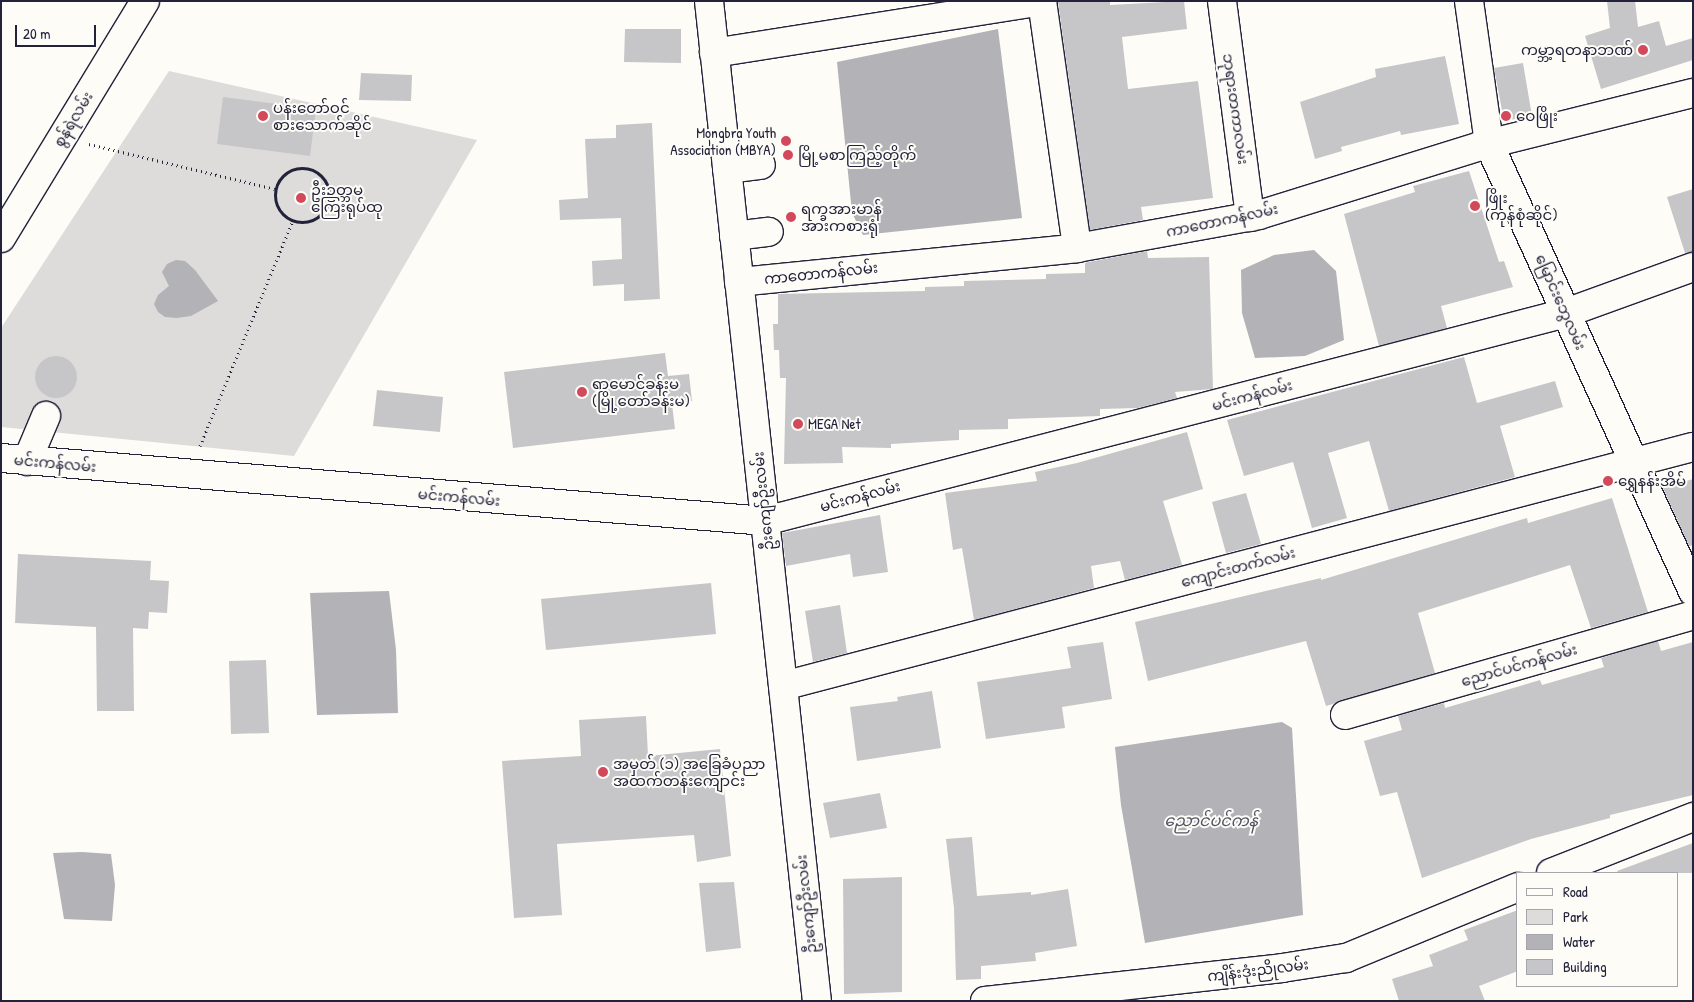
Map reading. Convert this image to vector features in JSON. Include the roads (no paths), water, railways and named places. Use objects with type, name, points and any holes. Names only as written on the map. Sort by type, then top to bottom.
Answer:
[{"type":"street","name":"စွန်ရဲလမ်း","points":[[1,238],[145,1]]},
{"type":"street","name":"ဦးကျော်ဦးလမ်း","points":[[709,1],[816,1001]]},
{"type":"street","points":[[714,53],[1042,1],[1077,248]]},
{"type":"street","name":"ဘုရားတကာလမ်း","points":[[1222,1],[1250,217]]},
{"type":"street","name":"မြောင်းဘွေလမ်း","points":[[1469,1],[1489,144],[1693,592]]},
{"type":"street","name":"ကာတောကန်လမ်း","points":[[739,282],[1077,248],[1250,217],[1489,144],[1693,93]]},
{"type":"street","points":[[727,169],[761,165]]},
{"type":"street","points":[[734,236],[769,232]]},
{"type":"street","name":"မင်းကန်လမ်း","points":[[14,460],[765,521],[1566,313],[1693,268]]},
{"type":"street","points":[[14,460],[46,416]]},
{"type":"street","name":"ကျောင်းတက်လမ်း","points":[[783,686],[1693,447]]},
{"type":"street","name":"ညောင်ပင်ကန်လမ်း","points":[[1345,715],[1693,615]]},
{"type":"street","points":[[1554,872],[1693,817]]},
{"type":"street","name":"ကျိန်းဒုံးညိုလမ်း","points":[[985,1001],[1282,968],[1346,958],[1516,888]]},
{"type":"water","points":[[998,29],[1022,218],[863,235],[852,213],[837,62]]},
{"type":"water","points":[[1314,250],[1336,271],[1344,340],[1305,356],[1255,358],[1242,313],[1241,270],[1274,255]]},
{"type":"water","points":[[176,260],[185,261],[195,270],[218,301],[191,316],[165,317],[158,312],[154,304],[158,295],[169,286],[162,272],[167,264]]},
{"type":"water","points":[[389,591],[396,650],[398,713],[317,715],[310,593]]},
{"type":"water","name":"ညောင်ပင်ကန်","points":[[1282,722],[1292,728],[1303,915],[1145,943],[1121,805],[1115,747]]},
{"type":"water","points":[[53,853],[111,854],[115,885],[112,921],[64,919]]},
{"type":"place","name":"ကမ္ဘာ့ရတနာဘဏ်","points":[[1643,50]]},
{"type":"place","name":"ပန်းတော်ဝင် စားသောက်ဆိုင်","points":[[263,116]]},
{"type":"place","name":"ဝေဖြိုး","points":[[1506,116]]},
{"type":"place","name":"Mongbra Youth Association (MBYA)","points":[[786,141]]},
{"type":"place","name":"မြို့မစာကြည့်တိုက်","points":[[788,155]]},
{"type":"place","name":"ဦးဥတ္တမ ကြေးရုပ်ထု","points":[[301,198]]},
{"type":"place","name":"ဖြိုး (ကုန်စုံဆိုင်)","points":[[1475,206]]},
{"type":"place","name":"ရက္ခအားမာန် အားကစားရုံ","points":[[791,217]]},
{"type":"place","name":"ရာမောင်ခန်းမ (မြို့တော်ခန်းမ)","points":[[582,392]]},
{"type":"place","name":"MEGA Net","points":[[798,424]]},
{"type":"place","name":"ရွှေနန်းအိမ်","points":[[1608,481]]},
{"type":"place","name":"အမှတ် (၁) အခြေခံပညာ အထက်တန်းကျောင်း","points":[[603,772]]}]
